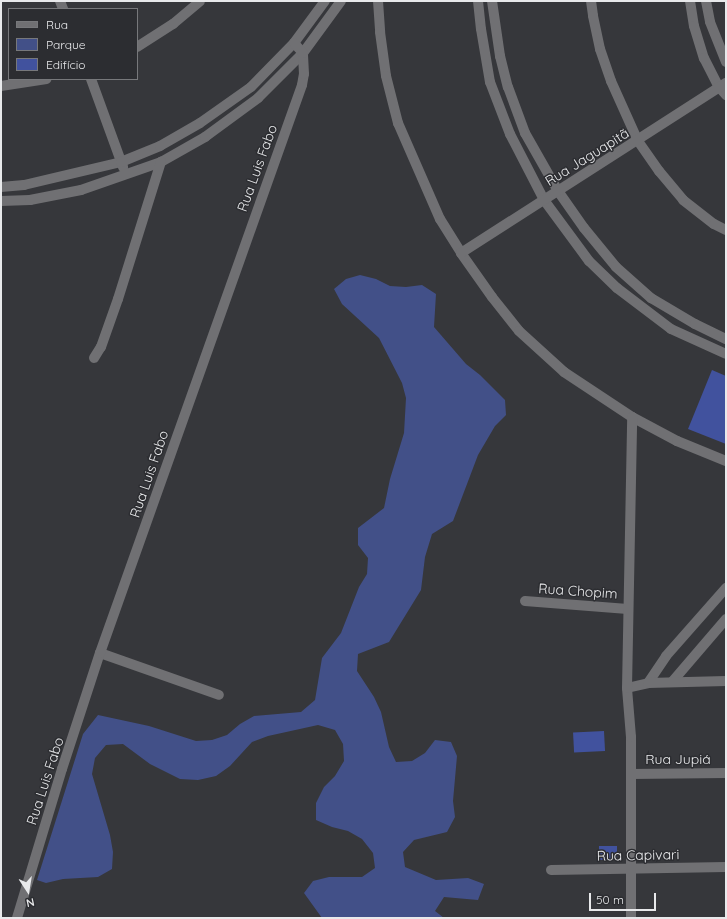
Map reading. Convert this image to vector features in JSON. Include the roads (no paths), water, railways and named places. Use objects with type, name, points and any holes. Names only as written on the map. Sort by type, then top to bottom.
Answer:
[{"type":"street","points":[[138,46],[174,24],[200,1]]},
{"type":"street","points":[[1,187],[24,185],[121,162],[160,146],[200,124],[251,86],[294,42],[325,1]]},
{"type":"street","points":[[1,201],[30,200],[81,190],[126,176],[161,162],[205,138],[258,98],[303,53],[341,1]]},
{"type":"street","points":[[378,1],[380,32],[386,76],[398,123],[440,219],[492,297],[519,331],[564,372],[632,417],[678,441],[726,461]]},
{"type":"street","points":[[478,1],[490,82],[510,134],[544,200],[589,261],[617,288],[671,329],[726,354]]},
{"type":"street","points":[[492,1],[500,56],[508,87],[525,134],[558,191],[584,228],[616,266],[651,298],[695,324],[726,339]]},
{"type":"street","points":[[591,1],[600,49],[611,81],[638,141],[659,171],[684,200],[714,224],[726,230]]},
{"type":"street","points":[[690,1],[694,26],[704,58],[724,88]]},
{"type":"street","points":[[706,1],[710,22],[726,62]]},
{"type":"street","points":[[294,42],[303,53]]},
{"type":"street","name":"Rua Luis Fabo","points":[[17,918],[62,769],[100,653],[302,85],[304,74],[303,53]]},
{"type":"street","points":[[1,86],[40,80]]},
{"type":"street","points":[[91,80],[126,176]]},
{"type":"street","name":"Rua Jaguapitã","points":[[462,253],[558,191],[724,88]]},
{"type":"street","points":[[94,358],[101,347],[118,299],[161,162]]},
{"type":"street","points":[[631,918],[631,737],[627,688],[632,417]]},
{"type":"street","points":[[648,683],[666,656],[726,588]]},
{"type":"street","name":"Rua Chopim","points":[[525,601],[628,609]]},
{"type":"street","points":[[672,682],[726,619]]},
{"type":"street","points":[[100,653],[219,695]]},
{"type":"street","points":[[627,688],[648,683],[726,681]]},
{"type":"street","name":"Rua Jupiá","points":[[631,774],[726,773]]},
{"type":"street","name":"Rua Capivari","points":[[551,870],[726,867]]}]
